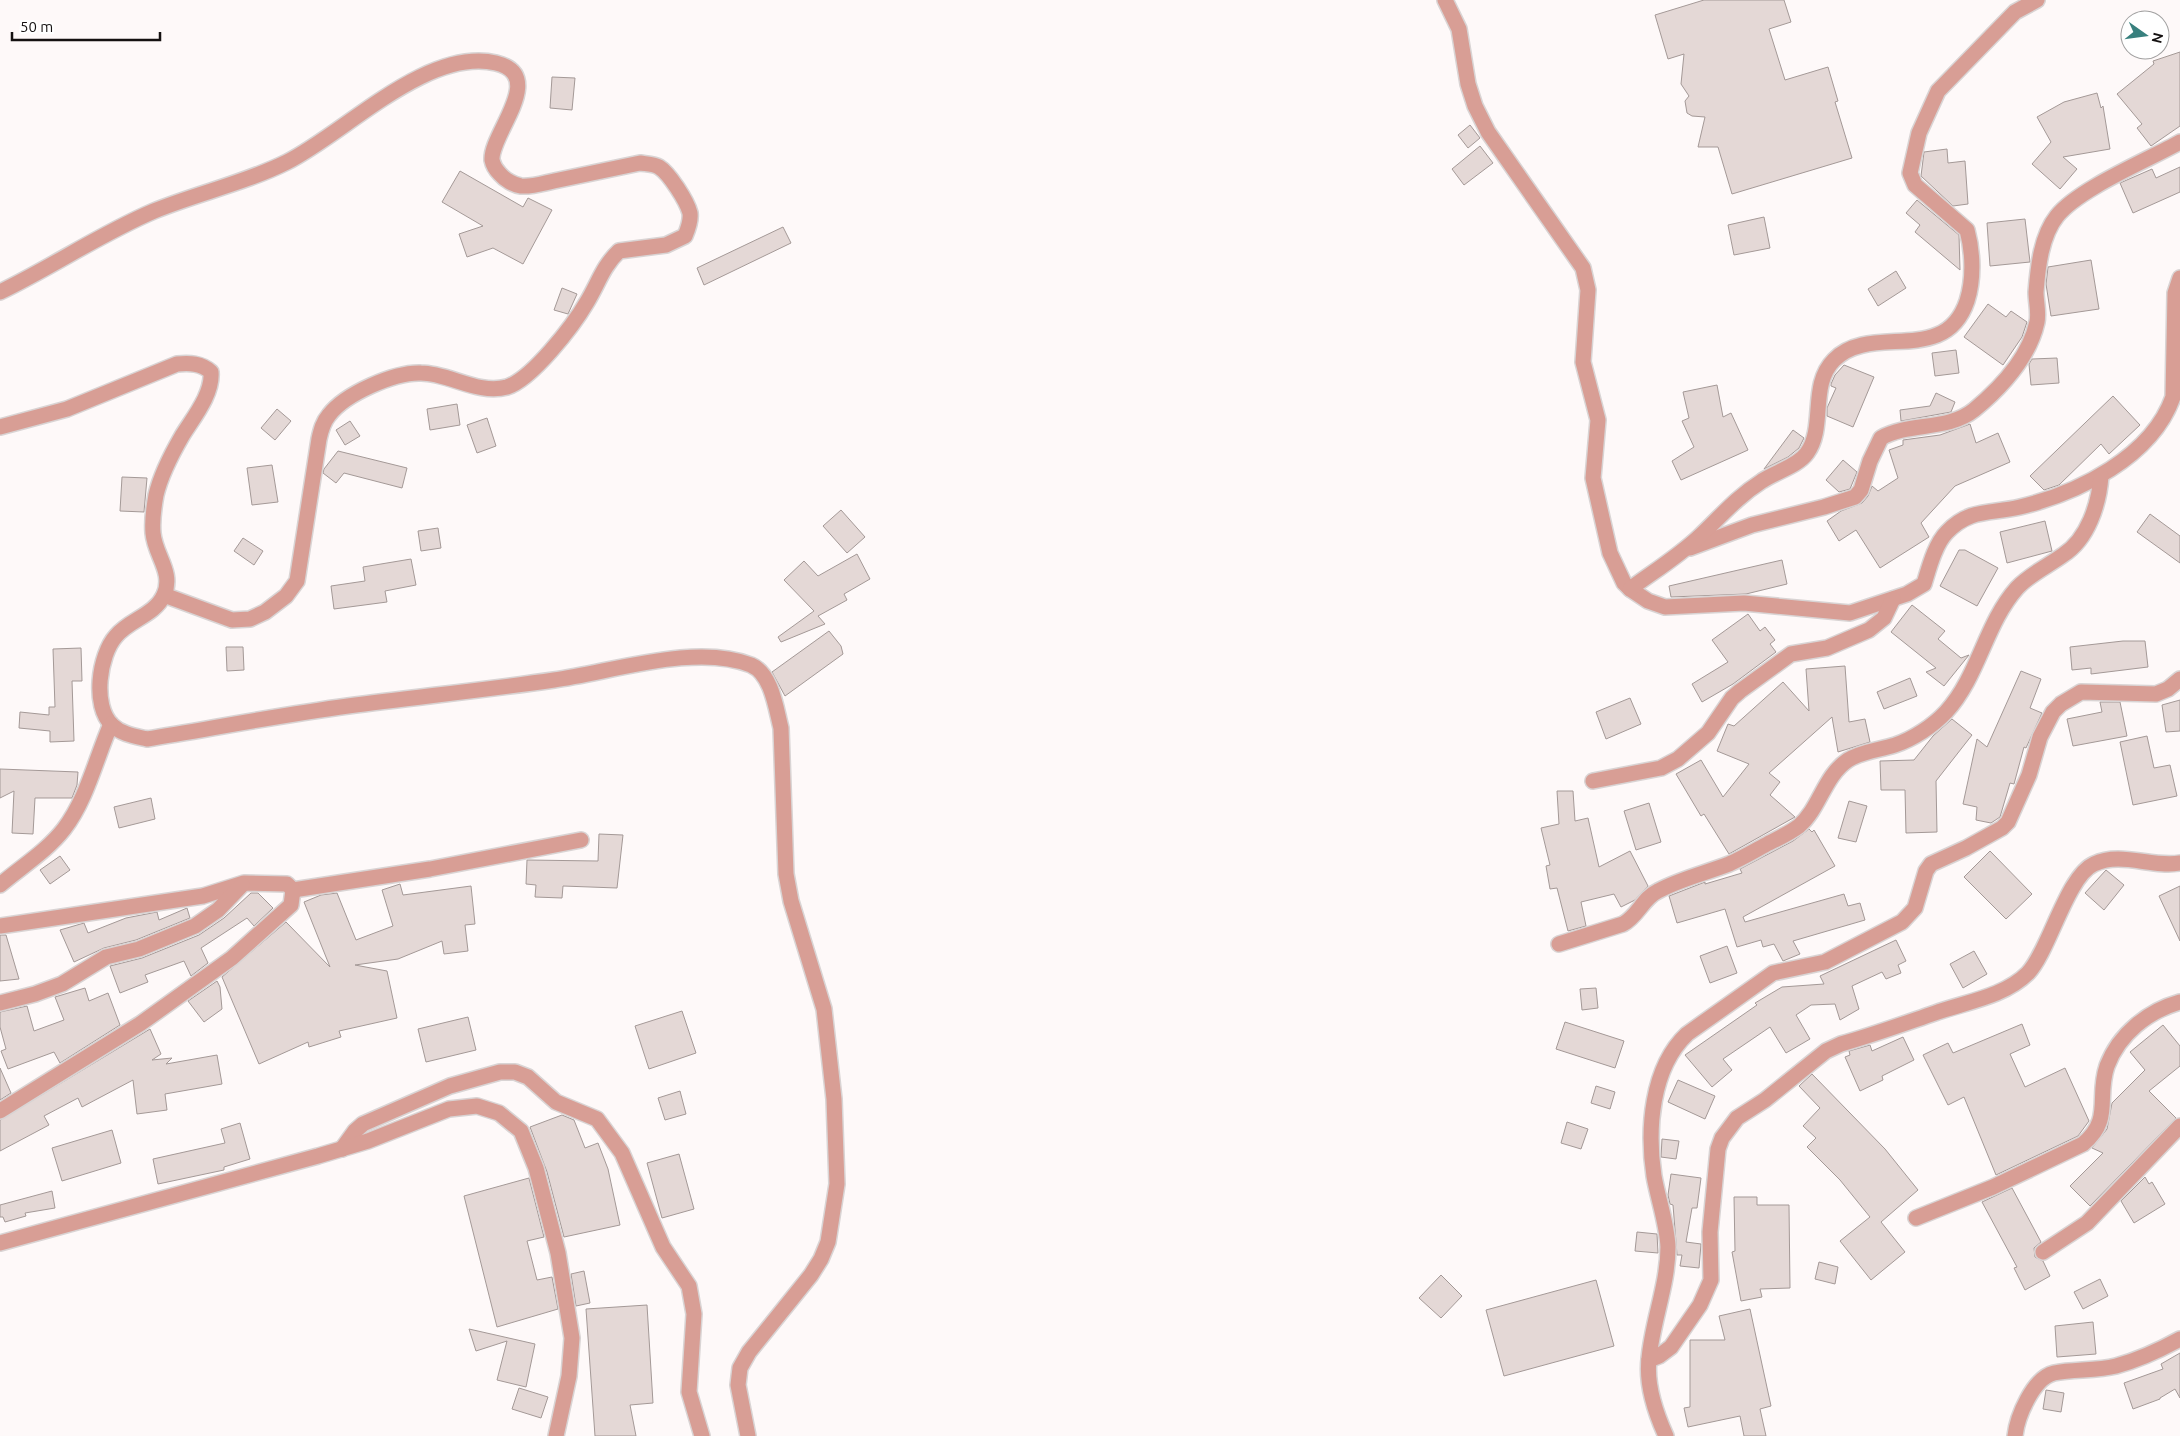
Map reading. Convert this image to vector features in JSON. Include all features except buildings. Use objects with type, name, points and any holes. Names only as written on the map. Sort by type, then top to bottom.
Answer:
[{"type":"street","points":[[1445,0],[1459,29],[1468,84],[1475,106],[1488,132],[1583,268],[1588,290],[1583,362],[1598,420],[1593,478],[1610,553],[1624,583],[1654,604],[1676,608],[1744,603],[1850,613],[1892,599],[1924,584],[1930,564],[1946,533],[1971,514],[2027,505],[2052,497],[2101,476],[2138,446],[2168,412],[2173,397],[2174,299],[2180,278]]},
{"type":"street","points":[[1630,589],[1700,536],[1725,509],[1762,480],[1806,455],[1814,442],[1822,382],[1832,361],[1855,346],[1926,339],[1942,333],[1954,323],[1964,309],[1969,292],[1972,268],[1967,230],[1914,185],[1910,173],[1913,152],[1922,125],[1938,91],[2015,12],[2037,0]]},
{"type":"street","points":[[0,292],[130,222],[287,162],[414,80],[446,67],[463,63],[496,63],[508,68],[516,77],[515,102],[496,146],[492,161],[500,174],[508,180],[527,186],[640,163],[648,164],[659,167],[666,173],[687,206],[690,218],[685,236],[666,245],[619,251],[603,270],[578,317],[531,372],[520,380],[507,387],[490,389],[421,373],[395,377],[360,391],[332,410],[324,422],[318,439],[297,581],[277,604],[250,620],[242,621],[232,620],[164,595]]},
{"type":"street","points":[[1679,553],[1752,525],[1824,507],[1855,496],[1861,490],[1870,461],[1881,438],[1900,430],[1958,420],[1974,410],[2010,376],[2030,343],[2037,321],[2036,292],[2045,236],[2056,217],[2067,205],[2091,190],[2180,142]]},
{"type":"street","points":[[0,427],[67,409],[177,364],[190,363],[204,366],[211,372],[209,387],[164,470],[156,497],[153,534],[168,577],[164,595],[152,612],[117,634],[106,648],[100,697],[111,724],[123,732],[146,739],[345,706],[555,680],[639,664],[700,657],[734,659],[754,666],[763,675],[776,707],[780,728],[786,874],[791,900],[821,1000],[829,1044],[837,1142],[837,1184],[828,1242],[821,1259],[811,1276],[750,1352],[740,1368],[738,1385],[748,1436]]},
{"type":"street","points":[[1559,944],[1623,924],[1631,920],[1655,892],[1731,863],[1782,836],[1798,826],[1808,816],[1839,767],[1848,760],[1905,740],[1930,726],[1944,714],[1967,684],[1996,620],[2010,596],[2031,576],[2066,554],[2079,540],[2097,502],[2101,476]]},
{"type":"street","points":[[1593,781],[1661,768],[1678,759],[1708,733],[1732,698],[1740,691],[1791,654],[1827,648],[1869,630],[1884,618],[1892,599]]},
{"type":"street","points":[[1666,1436],[1651,1390],[1648,1360],[1662,1296],[1668,1247],[1654,1174],[1653,1115],[1665,1065],[1675,1046],[1687,1034],[1773,973],[1825,962],[1902,922],[1917,903],[1926,871],[1930,864],[1966,848],[2002,828],[2008,822],[2029,776],[2040,737],[2053,712],[2060,704],[2081,692],[2156,694],[2168,689],[2180,679]]},
{"type":"street","points":[[0,885],[44,849],[63,830],[78,806],[111,724]]},
{"type":"street","points":[[0,926],[203,896],[244,883],[284,884],[293,890],[430,869],[581,840]]},
{"type":"street","points":[[1648,1360],[1659,1356],[1671,1347],[1707,1291],[1711,1280],[1710,1232],[1718,1149],[1722,1138],[1737,1118],[1765,1100],[1826,1051],[1841,1044],[1968,1002],[2016,983],[2028,972],[2037,959],[2052,926],[2083,873],[2091,865],[2102,860],[2116,859],[2180,863]]},
{"type":"street","points":[[0,1003],[35,994],[62,984],[106,957],[139,949],[195,926],[218,910],[244,883]]},
{"type":"street","points":[[0,1111],[140,1024],[232,958],[289,908],[293,900],[293,890]]},
{"type":"street","points":[[1916,1218],[1993,1187],[2070,1152],[2083,1144],[2095,1134],[2100,1124],[2107,1067],[2122,1041],[2149,1015],[2180,1002]]},
{"type":"street","points":[[342,1149],[355,1131],[364,1124],[450,1086],[500,1072],[515,1072],[528,1077],[556,1102],[597,1119],[622,1153],[663,1247],[690,1286],[694,1314],[689,1392],[702,1436]]},
{"type":"street","points":[[0,1243],[342,1149],[449,1109],[477,1106],[499,1113],[521,1131],[536,1168],[553,1234],[572,1338],[569,1376],[556,1436]]},
{"type":"street","points":[[2043,1252],[2087,1223],[2180,1126]]},
{"type":"street","points":[[2015,1436],[2020,1413],[2030,1393],[2052,1374],[2115,1366],[2158,1350],[2180,1339]]}]
